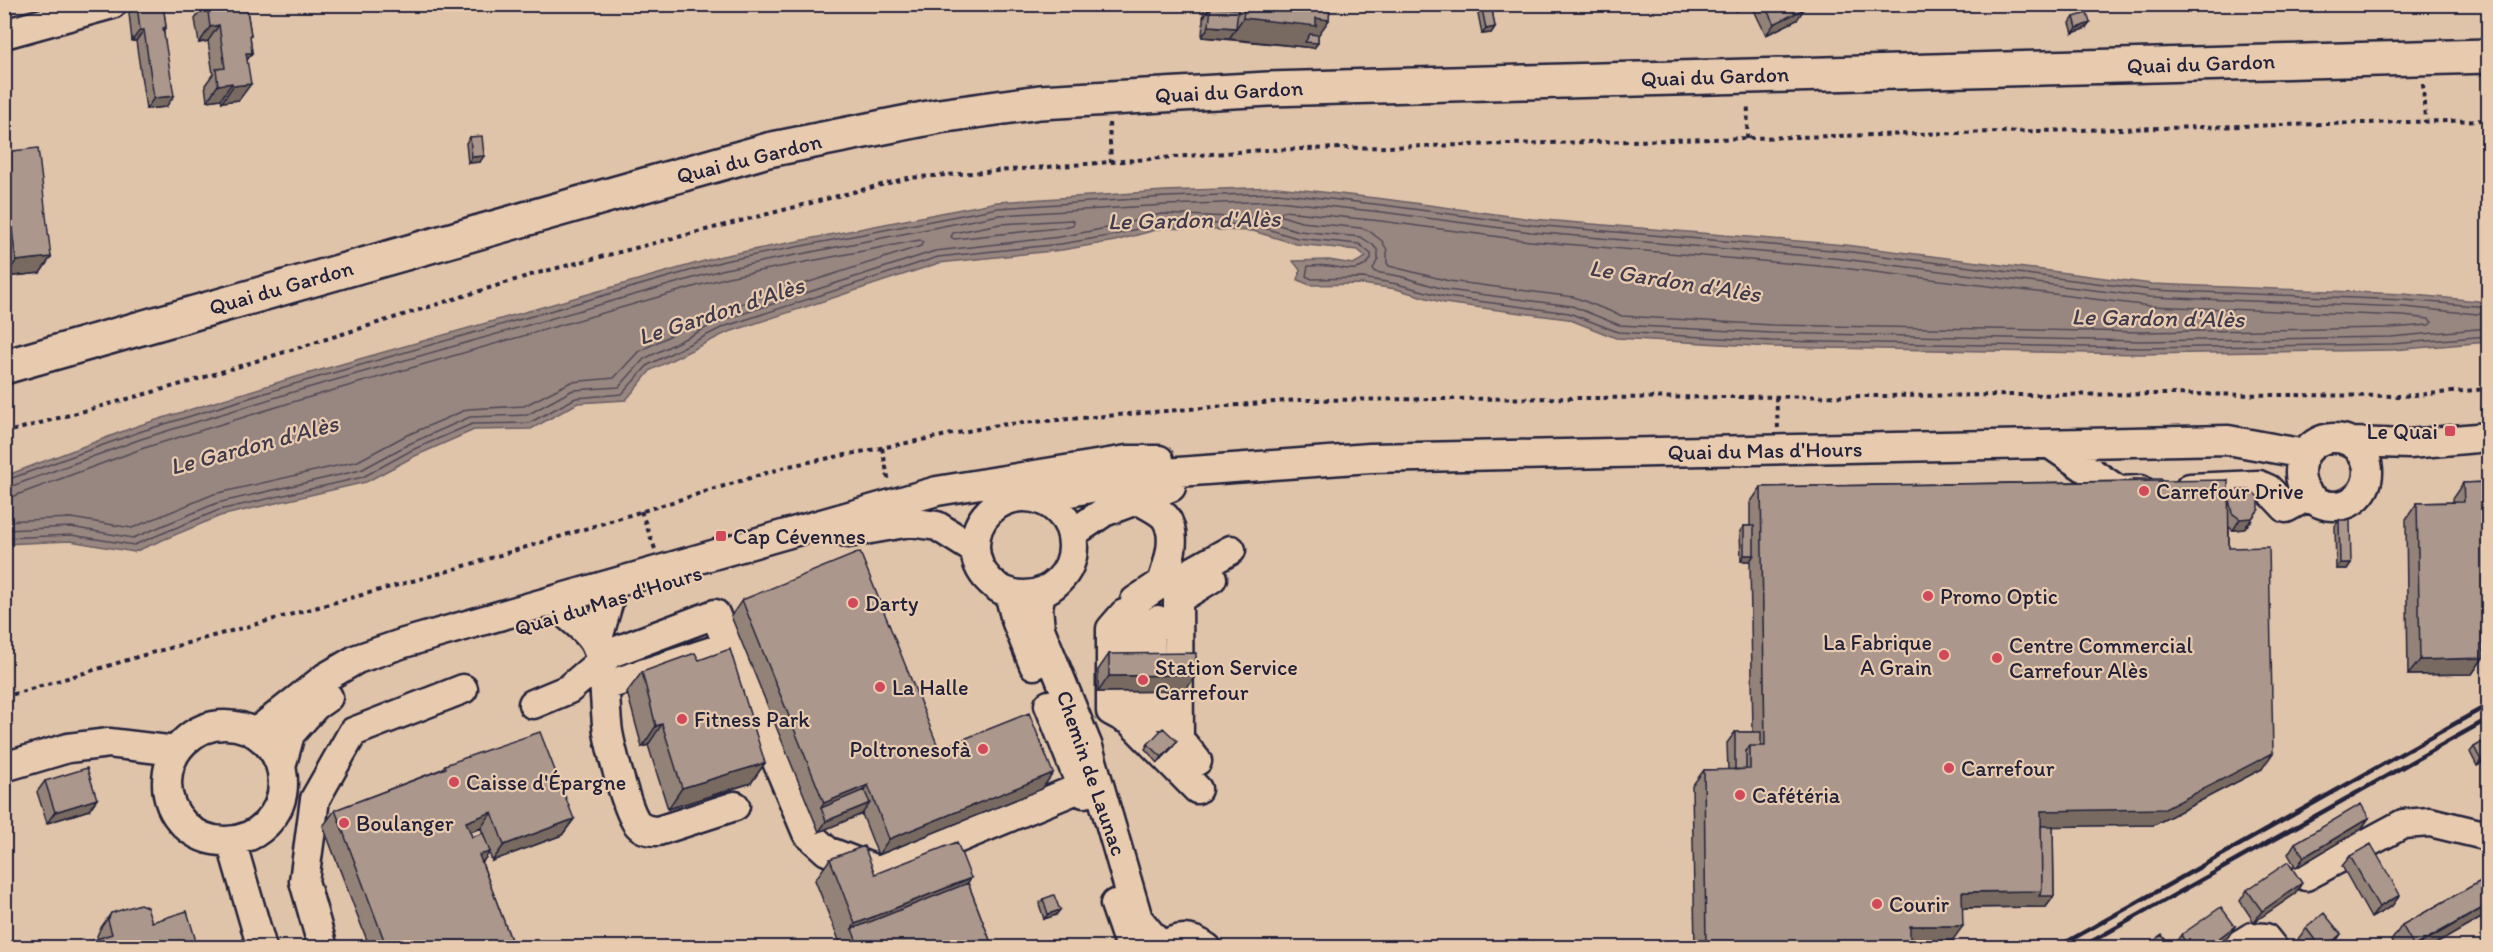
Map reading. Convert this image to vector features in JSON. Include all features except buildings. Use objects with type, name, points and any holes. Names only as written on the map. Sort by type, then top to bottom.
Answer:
[{"type":"main road","name":"Quai du Gardon","points":[[4,367],[768,150],[939,116],[1040,102],[1268,88],[2488,56]]},
{"type":"street","points":[[4,34],[112,4]]},
{"type":"street","points":[[2409,444],[2368,478],[2359,497],[2339,507],[2317,503],[2308,496],[2302,486],[2299,475],[2300,464],[2305,454],[2312,446],[2331,437],[2352,442],[2409,444],[2488,437]]},
{"type":"street","name":"Quai du Mas d'Hours","points":[[1040,498],[1165,473],[1370,458],[2228,440],[2305,454]]},
{"type":"street","points":[[2352,442],[2366,458],[2368,478]]},
{"type":"street","points":[[2050,444],[2119,491],[2259,485],[2268,489],[2286,508],[2308,496]]},
{"type":"street","name":"Quai du Mas d'Hours","points":[[255,733],[326,677],[357,659],[404,642],[882,506],[937,491],[1127,460],[1197,460],[1224,468]]},
{"type":"street","name":"Quai du Mas d'Hours","points":[[1072,533],[1104,512],[1224,468]]},
{"type":"street","points":[[1023,496],[1040,498],[1054,506],[1066,518],[1072,533],[1074,548],[1071,562],[1059,581],[1041,593],[1025,596],[1009,593],[985,577],[978,565],[975,550],[976,534],[982,519],[993,507],[1007,499],[1023,496]]},
{"type":"street","name":"Quai du Mas d'Hours","points":[[882,506],[1007,499]]},
{"type":"street","points":[[1137,499],[1164,516],[1170,527],[1167,602],[1153,728]]},
{"type":"street","name":"Quai du Mas d'Hours","points":[[281,767],[290,734],[315,706],[350,683],[386,666],[780,547],[910,522],[938,526],[975,550]]},
{"type":"street","points":[[1167,602],[1188,574],[1231,550]]},
{"type":"street","points":[[1197,789],[1153,728],[1123,615],[1167,602],[1214,576]]},
{"type":"street","name":"Chemin de Launac","points":[[1009,593],[1016,620],[1082,787],[1125,933],[1135,948]]},
{"type":"street","name":"Chemin de Launac","points":[[1041,593],[1038,607],[1040,628],[1088,747],[1138,919],[1161,947]]},
{"type":"street","points":[[609,600],[600,664],[608,732],[623,789],[637,823],[647,830],[658,831],[735,806]]},
{"type":"street","points":[[565,613],[581,626],[600,664]]},
{"type":"street","points":[[533,704],[569,689],[611,653],[715,614],[807,833],[827,851],[866,868],[879,871],[1082,787]]},
{"type":"street","points":[[323,948],[304,881],[315,799],[352,732],[463,689]]},
{"type":"street","points":[[230,725],[255,733],[275,754],[281,767],[283,784],[280,801],[272,817],[261,829],[247,837],[231,841],[213,841],[195,834],[181,822],[170,805],[166,787],[168,768],[176,751],[188,737],[204,728],[230,725]]},
{"type":"street","points":[[4,767],[68,748],[109,743],[176,751]]},
{"type":"street","points":[[2306,876],[2403,824],[2430,822],[2488,836]]},
{"type":"street","points":[[231,841],[261,948]]},
{"type":"street","points":[[2234,948],[2252,937],[2265,938],[2273,948]]},
{"type":"street","points":[[1161,947],[1179,938],[1190,938],[1207,948]]},
{"type":"path","points":[[2423,74],[2425,122]]},
{"type":"path","points":[[1747,139],[1748,93]]},
{"type":"path","points":[[1108,113],[1111,162]]},
{"type":"path","points":[[4,433],[189,382],[534,274],[908,178],[1263,150],[2488,120]]},
{"type":"path","points":[[882,448],[882,506]]},
{"type":"path","points":[[641,512],[662,569]]},
{"type":"water","name":"Le Gardon d'Alès","points":[[1277,187],[1532,219],[1845,245],[2152,284],[2404,294],[2488,302],[2488,342],[2392,350],[2141,354],[1771,347],[1616,338],[1568,319],[1444,303],[1396,289],[1362,284],[1310,285],[1298,280],[1300,270],[1293,261],[1329,260],[1353,264],[1366,257],[1358,250],[1296,244],[1253,231],[1163,228],[1115,241],[1062,250],[939,263],[726,333],[651,370],[626,400],[578,403],[531,429],[474,430],[415,456],[366,482],[220,516],[134,552],[70,541],[5,544],[5,476],[137,426],[289,379],[722,256],[997,202],[1165,191]]},
{"type":"railway","points":[[2056,948],[2488,705]]},
{"type":"railway","points":[[2080,948],[2488,719]]},
{"type":"place","name":"Le Quai","points":[[2450,431]]},
{"type":"place","name":"Carrefour Drive","points":[[2144,491]]},
{"type":"place","name":"Cap Cévennes","points":[[721,536]]},
{"type":"place","name":"Promo Optic","points":[[1928,596]]},
{"type":"place","name":"Darty","points":[[853,603]]},
{"type":"place","name":"La Fabrique A Grain","points":[[1944,655]]},
{"type":"place","name":"Centre Commercial Carrefour Alès","points":[[1997,658]]},
{"type":"place","name":"Station Service Carrefour","points":[[1143,680]]},
{"type":"place","name":"La Halle","points":[[880,687]]},
{"type":"place","name":"Fitness Park","points":[[682,719]]},
{"type":"place","name":"Poltronesofà","points":[[983,749]]},
{"type":"place","name":"Carrefour","points":[[1949,768]]},
{"type":"place","name":"Caisse d'Épargne","points":[[454,782]]},
{"type":"place","name":"Cafétéria","points":[[1740,795]]},
{"type":"place","name":"Boulanger","points":[[344,823]]},
{"type":"place","name":"Courir","points":[[1877,904]]}]
